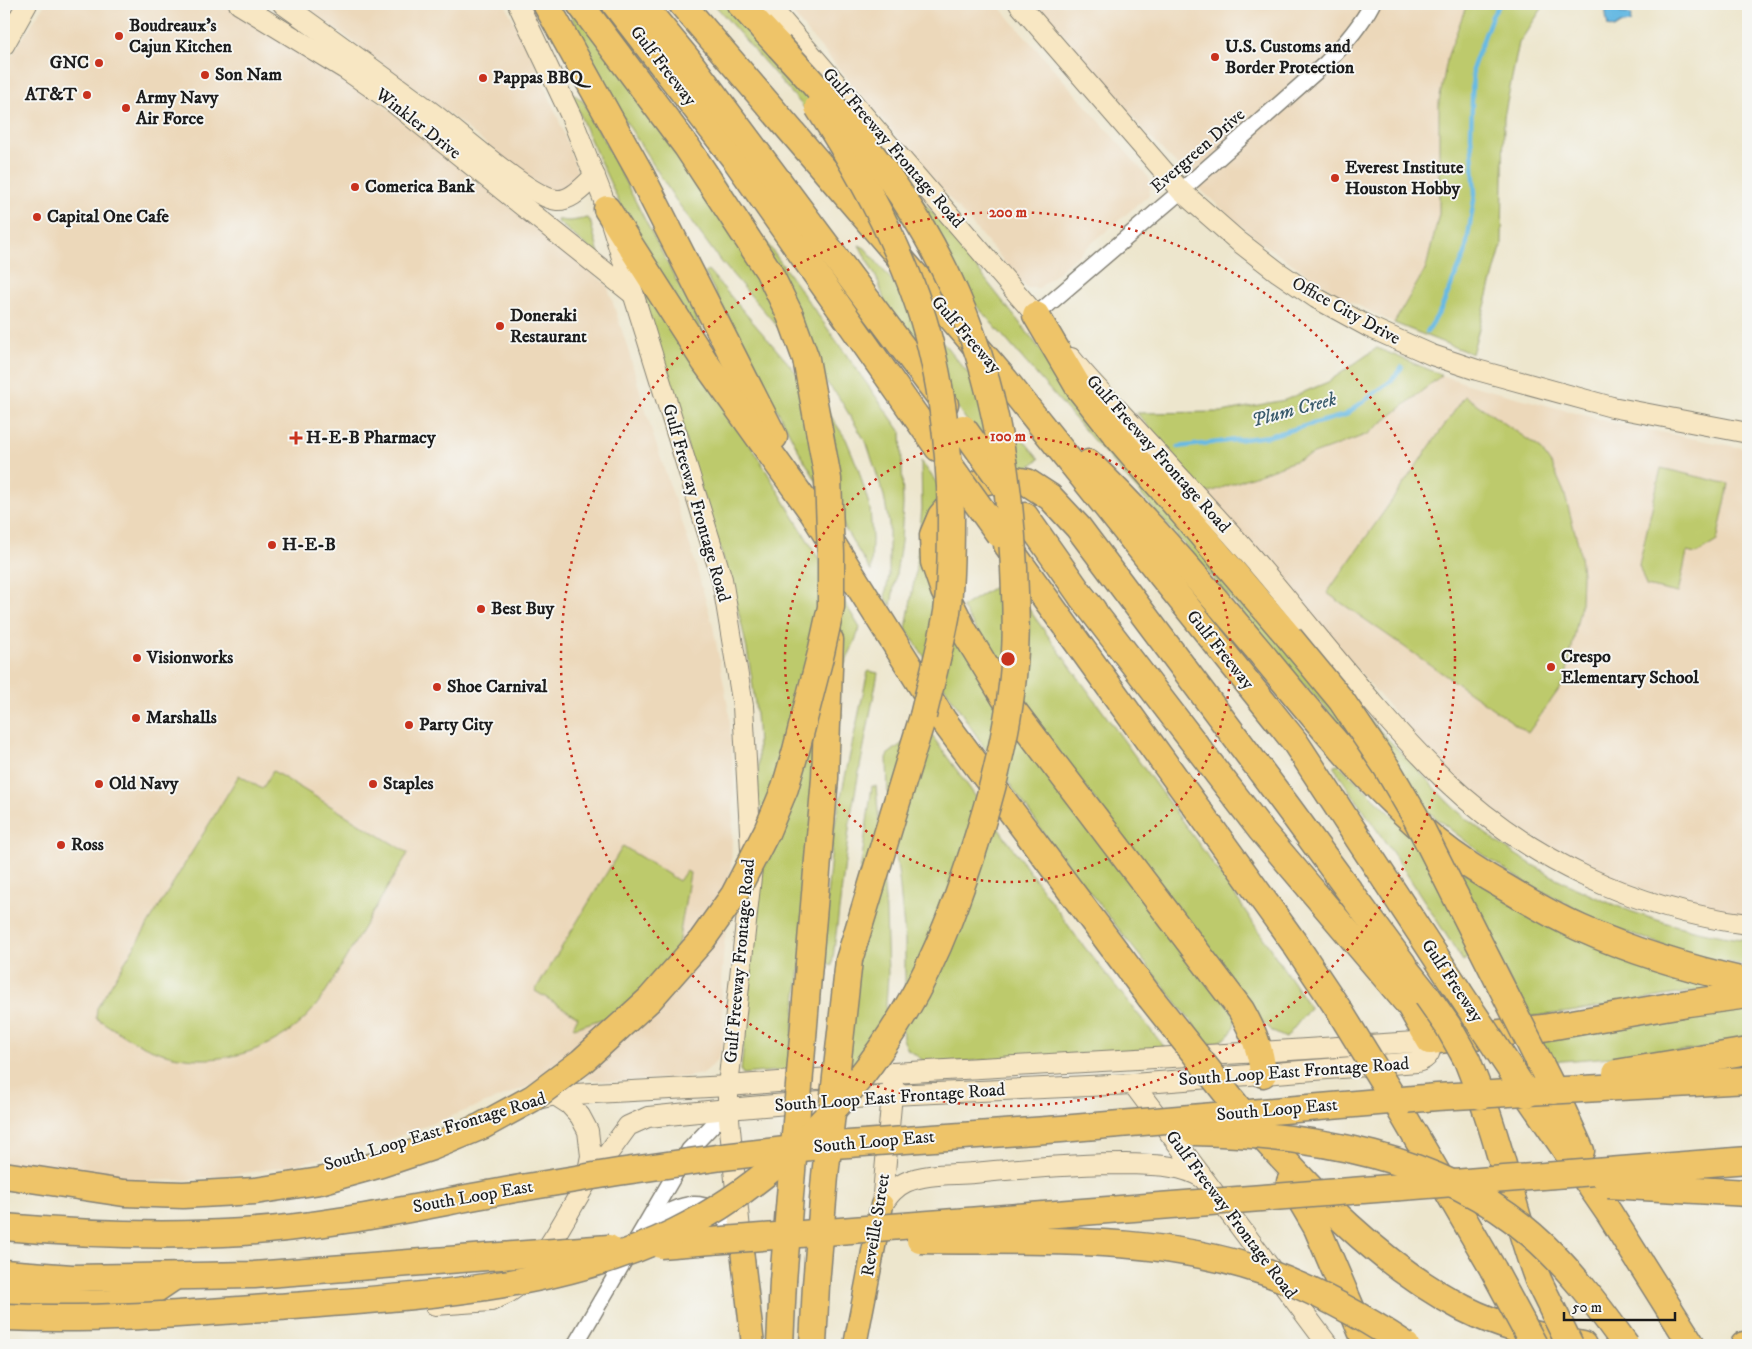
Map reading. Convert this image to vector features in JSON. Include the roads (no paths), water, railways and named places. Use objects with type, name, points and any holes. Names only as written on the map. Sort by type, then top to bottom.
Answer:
[{"type":"highway","points":[[546,4],[640,173],[813,513]]},
{"type":"highway","points":[[580,4],[687,147],[768,270],[790,315],[806,359],[828,479],[831,607],[825,778],[783,1281],[780,1345]]},
{"type":"highway","name":"Gulf Freeway","points":[[615,4],[735,159],[999,534],[1295,944],[1398,1106],[1493,1269],[1534,1345]]},
{"type":"highway","name":"Gulf Freeway","points":[[642,4],[688,60],[963,428],[1082,597],[1403,964],[1448,1026],[1466,1060],[1491,1122],[1528,1252],[1538,1280],[1570,1345]]},
{"type":"highway","name":"Gulf Freeway","points":[[682,4],[1005,380],[1295,742],[1459,992],[1609,1214],[1692,1345]]},
{"type":"highway","points":[[4,1317],[57,1319],[122,1317],[354,1301],[505,1284],[549,1276],[617,1257],[681,1229],[721,1206],[789,1154],[822,1123],[865,1070],[904,1013],[930,961],[959,893],[987,805],[1004,733],[1012,686],[1016,613],[1013,542],[1006,476],[992,399],[972,333],[944,268],[923,227],[893,180],[857,133],[740,4]]},
{"type":"highway","points":[[779,46],[860,177],[890,235],[913,289],[932,358],[946,437],[950,490],[951,552],[947,612],[923,716],[849,960],[825,1176],[813,1345]]},
{"type":"highway","points":[[607,209],[705,362],[813,513],[943,720],[1150,997],[1250,1124],[1297,1191],[1317,1228],[1367,1345]]},
{"type":"highway","points":[[1036,315],[1079,388],[1116,435],[1289,636],[1340,700],[1387,768],[1415,816],[1554,1091],[1609,1214]]},
{"type":"highway","points":[[1005,380],[1103,476],[1176,554],[1338,747],[1398,808],[1438,842],[1485,876],[1579,928],[1626,947],[1678,964],[1748,982]]},
{"type":"highway","points":[[1262,1063],[1253,1032],[1241,1010],[1008,702],[964,630],[944,591],[934,562],[933,535],[940,516],[955,499],[982,482],[1002,478],[1027,482],[1050,497],[1078,527],[1403,964]]},
{"type":"highway","points":[[1082,597],[1261,830],[1410,1006],[1430,1041],[1543,1028],[1688,1003],[1748,995]]},
{"type":"highway","points":[[4,1175],[124,1193],[183,1195],[255,1191],[320,1181],[432,1147],[482,1126],[533,1098],[581,1062],[650,999],[702,940],[734,895],[767,831],[785,788],[811,697],[831,607]]},
{"type":"highway","points":[[1436,1096],[1601,1075],[1748,1051]]},
{"type":"highway","name":"South Loop East","points":[[4,1227],[64,1232],[161,1235],[244,1232],[332,1222],[521,1188],[704,1159],[800,1148],[1061,1129],[1436,1096],[1748,1080]]},
{"type":"highway","points":[[1250,1124],[1346,1224],[1383,1256],[1422,1284],[1464,1309],[1510,1327],[1546,1338],[1583,1345]]},
{"type":"highway","points":[[1061,1129],[1218,1132],[1279,1138],[1374,1155],[1416,1168],[1460,1186],[1498,1209],[1532,1235],[1568,1272],[1626,1345]]},
{"type":"highway","points":[[4,1273],[72,1278],[174,1278],[212,1275],[254,1275],[487,1257],[742,1244],[1475,1181],[1748,1160]]},
{"type":"highway","points":[[1475,1181],[1591,1184],[1748,1193]]},
{"type":"highway","points":[[4,1214],[64,1232]]},
{"type":"highway","points":[[742,1244],[1082,1242],[1132,1245],[1174,1251],[1219,1260],[1273,1276],[1320,1295],[1374,1324],[1406,1345]]},
{"type":"highway","points":[[4,1298],[89,1304],[137,1302],[174,1278]]},
{"type":"highway","points":[[1744,1345],[1748,1344]]},
{"type":"main road","points":[[4,45],[27,4]]},
{"type":"main road","name":"Winkler Drive","points":[[240,4],[344,69],[394,104],[634,295]]},
{"type":"main road","name":"Winkler Drive","points":[[283,4],[431,112],[538,194],[558,200],[572,196],[594,176]]},
{"type":"main road","name":"Gulf Freeway Frontage Road","points":[[518,4],[571,116],[607,209],[722,579],[743,706],[752,868],[728,1086]]},
{"type":"main road","name":"Gulf Freeway Frontage Road","points":[[768,4],[1036,315],[1080,369],[1249,554],[1385,716],[1446,781],[1492,820],[1537,850],[1577,873],[1625,894],[1673,910],[1721,921],[1748,924]]},
{"type":"main road","name":"Office City Drive","points":[[1019,4],[1181,192],[1238,241],[1316,298],[1369,327],[1432,355],[1477,370],[1612,407],[1748,433]]},
{"type":"main road","name":"South Loop East Frontage Road","points":[[4,1184],[70,1190],[145,1191],[216,1185],[276,1177],[339,1164],[440,1132],[514,1104],[555,1095],[728,1086],[893,1073],[1151,1058],[1262,1063],[1417,1062],[1429,1055],[1431,1050],[1430,1041]]},
{"type":"main road","points":[[1133,1084],[1151,1058]]},
{"type":"main road","name":"South Loop East Frontage Road","points":[[4,1326],[66,1328],[161,1326],[491,1301],[508,1293],[526,1279],[556,1236],[585,1185],[628,1126],[648,1117],[891,1095],[1133,1084],[1262,1063]]},
{"type":"main road","name":"Reveille Street","points":[[855,1345],[882,1205],[893,1073]]},
{"type":"main road","name":"Gulf Freeway Frontage Road","points":[[1133,1084],[1328,1345]]},
{"type":"main road","points":[[728,1086],[728,1109],[754,1345]]},
{"type":"main road","points":[[555,1095],[569,1104],[580,1116],[588,1131],[591,1156],[585,1185]]},
{"type":"main road","points":[[882,1205],[897,1187],[919,1178],[1052,1165],[1152,1165],[1182,1168],[1204,1178]]},
{"type":"street","name":"Evergreen Drive","points":[[1036,315],[1181,192],[1326,63],[1347,42],[1372,4]]},
{"type":"street","points":[[576,1345],[689,1150],[728,1109]]},
{"type":"street","points":[[643,1230],[664,1214],[677,1207],[693,1203],[708,1206],[723,1216],[742,1244]]},
{"type":"water","points":[[1611,5],[1620,13],[1629,14],[1631,17],[1630,23],[1620,24],[1614,28],[1608,26],[1606,8]]},
{"type":"waterway","name":"Plum Creek","points":[[1427,332],[1440,311],[1465,254],[1475,194],[1471,136],[1473,67],[1492,16],[1500,4]]},
{"type":"waterway","name":"Plum Creek","points":[[1178,447],[1269,436],[1345,415],[1391,381],[1402,367]]},
{"type":"place","name":"Boudreaux's Cajun Kitchen","points":[[119,36]]},
{"type":"place","name":"U.S. Customs and Border Protection","points":[[1215,57]]},
{"type":"place","name":"GNC","points":[[99,63]]},
{"type":"place","name":"Son Nam","points":[[205,75]]},
{"type":"place","name":"Pappas BBQ","points":[[483,78]]},
{"type":"place","name":"AT&T","points":[[87,95]]},
{"type":"place","name":"Army Navy Air Force","points":[[126,108]]},
{"type":"place","name":"Everest Institute Houston Hobby","points":[[1335,178]]},
{"type":"place","name":"Comerica Bank","points":[[355,187]]},
{"type":"place","name":"Capital One Cafe","points":[[37,217]]},
{"type":"place","name":"Doneraki Restaurant","points":[[500,326]]},
{"type":"place","name":"H-E-B Pharmacy","points":[[296,438]]},
{"type":"place","name":"H-E-B","points":[[272,545]]},
{"type":"place","name":"Best Buy","points":[[481,609]]},
{"type":"place","name":"Visionworks","points":[[137,658]]},
{"type":"place","name":"Crespo Elementary School","points":[[1551,667]]},
{"type":"place","name":"Shoe Carnival","points":[[437,687]]},
{"type":"place","name":"Marshalls","points":[[136,718]]},
{"type":"place","name":"Party City","points":[[409,725]]},
{"type":"place","name":"Old Navy","points":[[99,784]]},
{"type":"place","name":"Staples","points":[[373,784]]},
{"type":"place","name":"Ross","points":[[61,845]]}]
